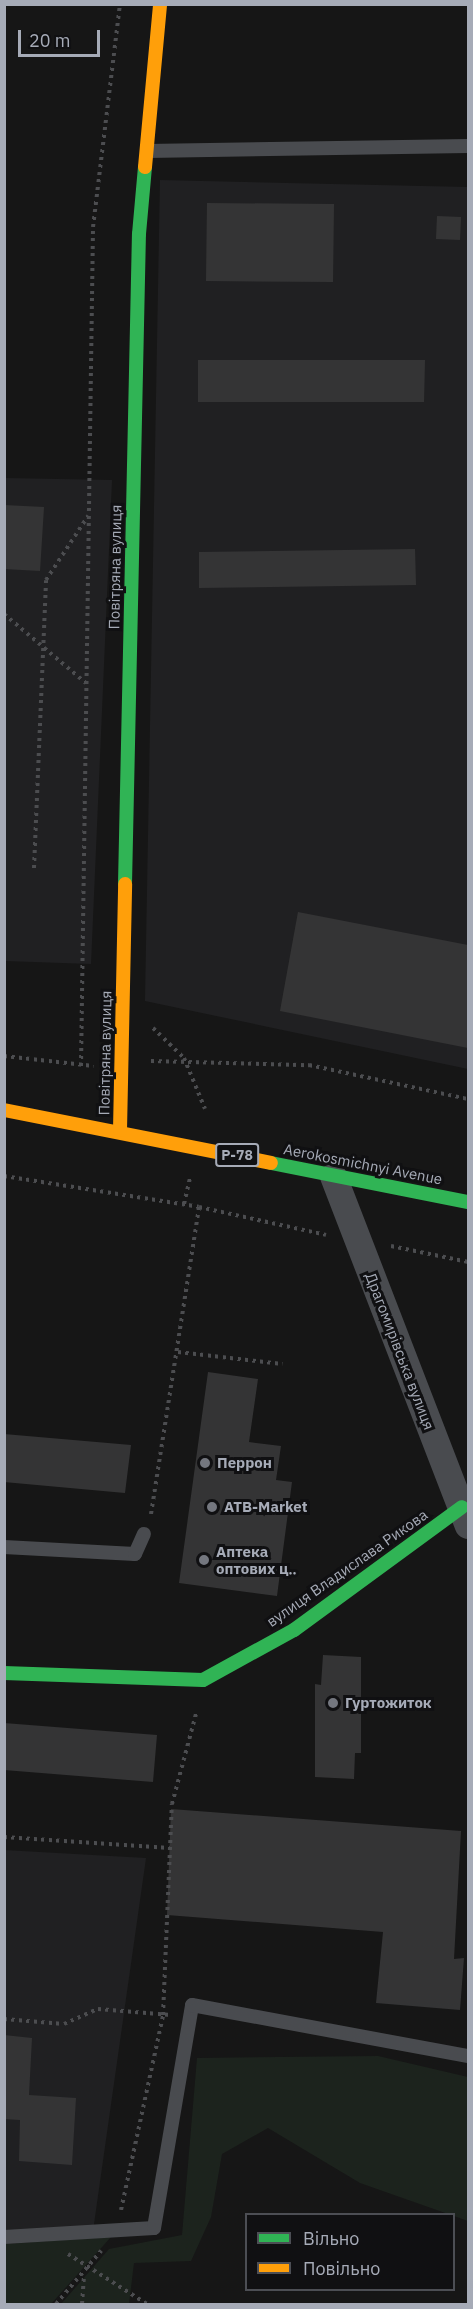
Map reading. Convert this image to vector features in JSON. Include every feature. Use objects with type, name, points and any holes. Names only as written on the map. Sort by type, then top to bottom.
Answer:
[{"type":"main road","name":"Повітряна вулиця","points":[[120,1130],[139,234],[160,4]]},
{"type":"main road","name":"Aerokosmichnyi Avenue","points":[[4,1110],[120,1130],[333,1176],[468,1202]]},
{"type":"main road","name":"вулиця Владислава Рикова","points":[[4,1673],[120,1681],[203,1680],[294,1630],[465,1516]]},
{"type":"street","name":"Драгомирівська вулиця","points":[[333,1176],[465,1516]]},
{"type":"lane","points":[[147,151],[468,146]]},
{"type":"lane","points":[[4,1547],[135,1554],[144,1534]]},
{"type":"lane","points":[[4,2238],[154,2228],[192,2005],[468,2056]]},
{"type":"path","points":[[81,1066],[93,227],[120,4]]},
{"type":"path","points":[[34,868],[45,648],[46,580],[89,515]]},
{"type":"path","points":[[4,614],[86,684]]},
{"type":"path","points":[[123,998],[184,1058],[205,1109]]},
{"type":"path","points":[[4,1056],[81,1066],[184,1058],[309,1065],[468,1099]]},
{"type":"path","points":[[4,1176],[184,1204],[327,1235]]},
{"type":"path","points":[[184,1204],[190,1179]]},
{"type":"path","points":[[144,1534],[178,1352],[199,1207]]},
{"type":"path","points":[[392,1246],[468,1262]]},
{"type":"path","points":[[178,1352],[282,1364]]},
{"type":"path","points":[[56,2304],[84,2275],[116,2230],[163,2014],[172,1804],[203,1680]]},
{"type":"path","points":[[4,1837],[170,1848]]},
{"type":"path","points":[[4,2019],[64,2024],[98,2009],[190,2017]]},
{"type":"path","points":[[81,2304],[84,2275]]},
{"type":"shaded area","points":[[160,180],[468,187],[468,1069],[145,1001]]},
{"type":"shaded area","points":[[5,478],[112,480],[91,964],[5,961]]},
{"type":"shaded area","points":[[4,1850],[146,1858],[92,2238],[5,2244]]},
{"type":"shaded area","points":[[378,2056],[468,2077],[468,2221],[455,2216],[455,2213],[445,2213],[360,2183],[268,2128],[222,2154],[211,2217],[191,2261],[134,2263],[129,2304],[61,2304],[109,2249],[182,2235],[197,2058]]},
{"type":"shaded area","points":[[111,2237],[51,2304],[5,2304],[5,2244]]},
{"type":"building","points":[[207,203],[334,204],[333,282],[206,281]]},
{"type":"building","points":[[437,216],[461,217],[460,240],[436,239]]},
{"type":"building","points":[[198,360],[425,360],[424,402],[198,402]]},
{"type":"building","points":[[4,505],[44,507],[40,571],[4,569]]},
{"type":"building","points":[[415,549],[416,585],[199,588],[199,552]]},
{"type":"building","points":[[298,912],[468,945],[468,1048],[280,1011]]},
{"type":"building","points":[[208,1372],[258,1379],[249,1442],[281,1446],[276,1480],[292,1482],[277,1596],[179,1583]]},
{"type":"building","points":[[4,1434],[131,1445],[125,1493],[4,1482]]},
{"type":"building","points":[[323,1655],[361,1657],[361,1753],[355,1753],[354,1779],[315,1777],[315,1684],[321,1685]]},
{"type":"building","points":[[4,1723],[157,1735],[153,1782],[4,1770]]},
{"type":"building","points":[[171,1809],[461,1831],[454,1959],[464,1958],[460,2010],[376,2003],[383,1932],[167,1915]]},
{"type":"building","points":[[4,2035],[32,2038],[29,2095],[76,2098],[72,2165],[19,2161],[20,2120],[4,2119]]},
{"type":"traffic: fast","points":[[125,884],[139,234],[145,167]]},
{"type":"traffic: fast","points":[[271,1163],[468,1202]]},
{"type":"traffic: fast","points":[[4,1673],[203,1680],[294,1630],[462,1507]]},
{"type":"traffic: slow","points":[[145,167],[160,4]]},
{"type":"traffic: slow","points":[[120,1130],[125,884]]},
{"type":"traffic: slow","points":[[4,1110],[271,1163]]},
{"type":"place","name":"Перрон","points":[[205,1463]]},
{"type":"place","name":"ATB-Market","points":[[212,1507]]},
{"type":"place","name":"Аптека оптових ц‥","points":[[204,1560]]},
{"type":"place","name":"Гуртожиток","points":[[333,1703]]}]
